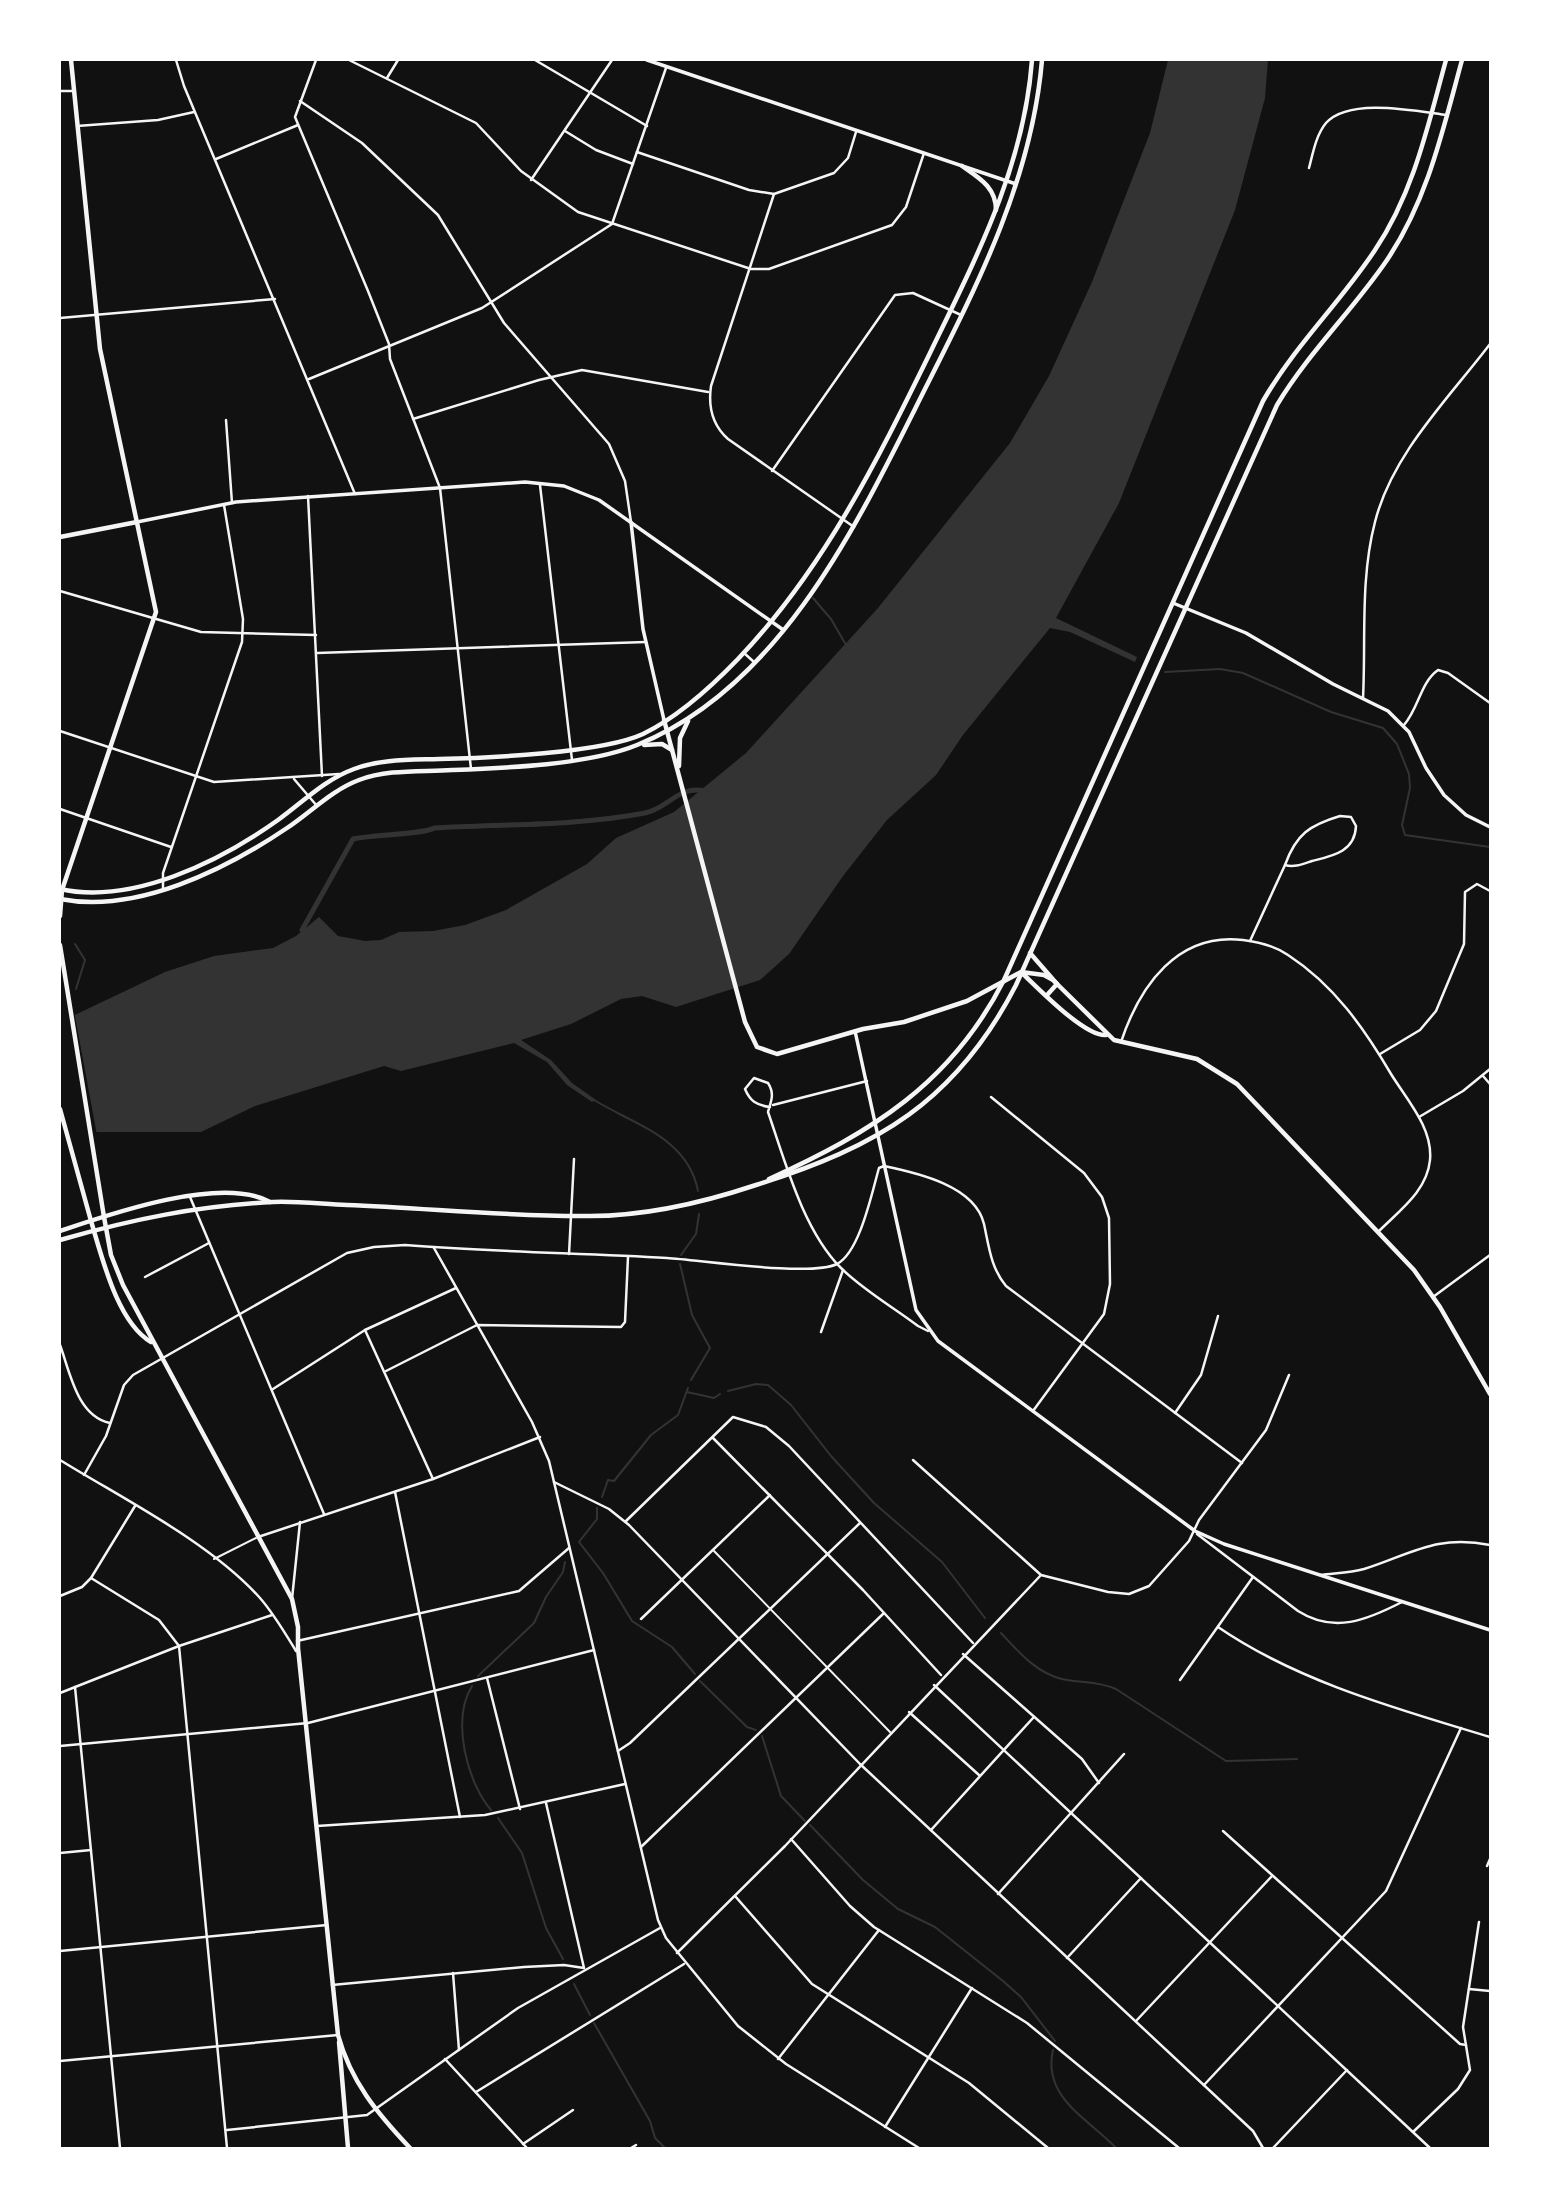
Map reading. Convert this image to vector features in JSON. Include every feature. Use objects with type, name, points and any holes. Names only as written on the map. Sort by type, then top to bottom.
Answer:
[{"type":"main road","points":[[60,916],[61,890],[154,621],[155,606],[96,318],[71,60]]},
{"type":"main road","points":[[61,890],[106,894],[161,879],[209,861],[250,839],[307,796],[346,772],[379,762],[470,758],[571,748],[634,737],[664,720],[715,682],[772,622],[844,520],[950,311],[996,213],[1025,114],[1032,60]]},
{"type":"main road","points":[[60,900],[89,904],[116,902],[211,871],[253,850],[349,785],[370,777],[572,760],[612,754],[636,746],[691,718],[724,693],[782,629],[854,527],[961,315],[993,248],[1017,184],[1036,108],[1042,60]]},
{"type":"main road","points":[[749,1188],[829,1151],[876,1124],[918,1092],[954,1057],[983,1019],[1004,980],[1268,394],[1313,327],[1364,266],[1398,212],[1413,174],[1446,60]]},
{"type":"main road","points":[[60,1240],[106,1226],[195,1209],[271,1202],[571,1216],[656,1211],[749,1188],[824,1164],[914,1112],[968,1060],[996,1022],[1030,953],[1277,405],[1316,347],[1377,274],[1411,219],[1429,177],[1462,60]]},
{"type":"main road","points":[[962,166],[989,187],[996,199],[996,213]]},
{"type":"main road","points":[[60,537],[137,522]]},
{"type":"main road","points":[[679,771],[680,738],[691,718]]},
{"type":"main road","points":[[664,720],[745,1022],[757,1047],[777,1054],[855,1031],[904,1022],[953,1007],[1021,972],[1044,975],[1057,984]]},
{"type":"main road","points":[[636,746],[662,744],[672,750]]},
{"type":"main road","points":[[60,945],[100,1193],[116,1269],[150,1332],[152,1342],[261,1536],[292,1599],[297,1619],[298,1654],[348,2148]]},
{"type":"main road","points":[[1030,953],[1057,984],[1100,1023],[1106,1035]]},
{"type":"main road","points":[[1021,972],[1083,1027],[1121,1043],[1186,1055],[1228,1077],[1379,1231],[1433,1297],[1490,1394]]},
{"type":"main road","points":[[1048,995],[1057,984]]},
{"type":"main road","points":[[60,1110],[93,1229],[114,1292],[144,1337],[152,1342]]},
{"type":"main road","points":[[60,1231],[104,1216],[190,1197],[234,1195],[263,1198],[271,1202]]},
{"type":"main road","points":[[338,2035],[349,2070],[375,2110],[410,2148]]},
{"type":"street","points":[[176,60],[194,112],[309,379],[355,494]]},
{"type":"street","points":[[316,60],[295,117],[389,346],[390,359],[440,488],[471,769]]},
{"type":"street","points":[[349,60],[476,123],[531,180],[578,212],[751,269],[769,269],[892,225],[906,207],[924,153]]},
{"type":"street","points":[[387,78],[398,60]]},
{"type":"street","points":[[535,60],[647,126]]},
{"type":"street","points":[[531,180],[612,60]]},
{"type":"street","points":[[646,60],[1017,184]]},
{"type":"street","points":[[309,379],[492,302],[612,224],[666,68]]},
{"type":"street","points":[[60,91],[75,92]]},
{"type":"street","points":[[300,102],[362,143],[432,208],[509,331],[601,433],[615,456],[625,481],[646,642],[664,720]]},
{"type":"street","points":[[1309,168],[1322,129],[1342,111],[1357,108],[1447,115]]},
{"type":"street","points":[[78,125],[158,120],[194,112]]},
{"type":"street","points":[[216,159],[298,125]]},
{"type":"street","points":[[565,131],[596,150],[634,164]]},
{"type":"street","points":[[638,152],[759,193],[774,194],[834,173],[848,158],[856,131]]},
{"type":"street","points":[[774,194],[710,392],[713,418],[721,433],[854,527]]},
{"type":"street","points":[[772,471],[895,295],[913,293],[961,315]]},
{"type":"street","points":[[60,318],[96,318],[275,299]]},
{"type":"street","points":[[1363,698],[1367,568],[1379,507],[1403,459],[1490,344]]},
{"type":"street","points":[[413,419],[551,378],[592,370],[710,392]]},
{"type":"street","points":[[226,420],[232,503]]},
{"type":"street","points":[[137,522],[232,503],[539,482],[587,494],[782,629]]},
{"type":"street","points":[[539,482],[556,646],[572,760]]},
{"type":"street","points":[[308,496],[322,776]]},
{"type":"street","points":[[163,888],[161,879],[244,634],[224,504]]},
{"type":"street","points":[[60,591],[154,621],[213,634],[316,635]]},
{"type":"street","points":[[1173,603],[1246,633],[1333,684],[1388,710],[1404,725],[1444,795],[1466,815],[1490,827]]},
{"type":"street","points":[[317,653],[646,642]]},
{"type":"street","points":[[744,653],[754,662]]},
{"type":"street","points":[[1404,725],[1415,713],[1427,682],[1438,670],[1448,673],[1490,703]]},
{"type":"street","points":[[715,682],[724,693]]},
{"type":"street","points":[[60,731],[194,777],[225,782],[346,772]]},
{"type":"street","points":[[293,778],[317,806]]},
{"type":"street","points":[[60,808],[171,848]]},
{"type":"street","points":[[1250,941],[1293,844],[1309,827],[1340,816],[1353,819],[1356,826],[1354,838],[1341,853],[1297,866],[1285,865]]},
{"type":"street","points":[[250,839],[253,850]]},
{"type":"street","points":[[1064,846],[1076,850]]},
{"type":"street","points":[[1380,1054],[1420,1030],[1432,1018],[1464,944],[1465,892],[1477,884],[1490,891]]},
{"type":"street","points":[[1121,1043],[1137,1004],[1176,954],[1202,942],[1250,941],[1286,953],[1307,969],[1349,1010],[1419,1117],[1429,1146],[1425,1178],[1416,1195],[1379,1231]]},
{"type":"street","points":[[855,1031],[916,1310],[928,1331]]},
{"type":"street","points":[[1419,1117],[1490,1069]]},
{"type":"street","points":[[1483,1076],[1490,1084]]},
{"type":"street","points":[[867,1081],[771,1106],[754,1103],[748,1098],[745,1089],[754,1078],[768,1083],[771,1106],[768,1112],[796,1191],[814,1229],[844,1270],[1195,1531],[1298,1611],[1324,1623],[1359,1621],[1403,1601]]},
{"type":"street","points":[[991,1097],[1077,1166],[1096,1188],[1106,1208],[1110,1230],[1108,1296],[1100,1321],[1033,1411]]},
{"type":"street","points":[[569,1254],[575,1159]]},
{"type":"street","points":[[84,1475],[127,1381],[161,1357],[347,1253],[388,1245],[628,1257],[760,1267],[824,1268],[838,1264],[850,1250],[879,1168],[884,1166],[953,1189],[967,1197],[980,1214],[993,1266],[1000,1279],[1242,1463]]},
{"type":"street","points":[[190,1197],[324,1514]]},
{"type":"street","points":[[145,1277],[209,1243]]},
{"type":"street","points":[[434,1248],[540,1437],[554,1482],[660,1928],[729,2018],[778,2059],[919,2148]]},
{"type":"street","points":[[1433,1297],[1490,1255]]},
{"type":"street","points":[[386,1371],[477,1325],[618,1328],[625,1322],[628,1257]]},
{"type":"street","points":[[821,1332],[844,1270]]},
{"type":"street","points":[[273,1389],[365,1330],[456,1288]]},
{"type":"street","points":[[1175,1413],[1201,1375],[1218,1316]]},
{"type":"street","points":[[365,1330],[433,1479]]},
{"type":"street","points":[[60,1345],[82,1403],[93,1416],[110,1423]]},
{"type":"street","points":[[912,1460],[1041,1575],[1108,1592],[1137,1592],[1155,1581],[1195,1531],[1199,1520],[1266,1430],[1289,1375]]},
{"type":"street","points":[[625,1521],[736,1417],[763,1426],[783,1440],[973,1643]]},
{"type":"street","points":[[261,1536],[433,1479],[540,1437]]},
{"type":"street","points":[[713,1438],[771,1495],[942,1676]]},
{"type":"street","points":[[60,1460],[214,1559],[252,1590],[298,1654]]},
{"type":"street","points":[[554,1482],[609,1509],[625,1521],[860,1764],[1253,2131],[1264,2148]]},
{"type":"street","points":[[395,1492],[460,1817]]},
{"type":"street","points":[[641,1619],[771,1495]]},
{"type":"street","points":[[60,1596],[82,1587],[90,1578],[135,1506]]},
{"type":"street","points":[[292,1599],[300,1522]]},
{"type":"street","points":[[618,1751],[630,1743],[861,1522]]},
{"type":"street","points":[[1195,1531],[1224,1544],[1490,1630]]},
{"type":"street","points":[[1321,1575],[1366,1568],[1408,1550],[1448,1542],[1490,1545]]},
{"type":"street","points":[[297,1641],[519,1591],[569,1547]]},
{"type":"street","points":[[677,1953],[791,1839],[933,1685],[1041,1575]]},
{"type":"street","points":[[1181,1680],[1253,1577]]},
{"type":"street","points":[[90,1578],[159,1620],[179,1646],[227,2148]]},
{"type":"street","points":[[641,1847],[884,1613]]},
{"type":"street","points":[[60,1693],[179,1646],[272,1615]]},
{"type":"street","points":[[1218,1627],[1256,1653],[1274,1661],[1490,1737]]},
{"type":"street","points":[[60,1746],[307,1723],[594,1650]]},
{"type":"street","points":[[963,1654],[1082,1759],[1099,1783]]},
{"type":"street","points":[[487,1678],[520,1809]]},
{"type":"street","points":[[933,1685],[1430,2148]]},
{"type":"street","points":[[75,1687],[120,2148]]},
{"type":"street","points":[[909,1712],[980,1776]]},
{"type":"street","points":[[930,1830],[1033,1718]]},
{"type":"street","points":[[1204,2085],[1380,1899],[1392,1882],[1461,1728]]},
{"type":"street","points":[[998,1894],[1072,1815],[1124,1754]]},
{"type":"street","points":[[317,1826],[460,1817],[520,1809],[626,1784]]},
{"type":"street","points":[[546,1803],[584,1969]]},
{"type":"street","points":[[1223,1831],[1418,2009],[1460,2044],[1466,2045]]},
{"type":"street","points":[[791,1839],[850,1906],[879,1930],[1027,2022],[1179,2148]]},
{"type":"street","points":[[60,1853],[91,1850]]},
{"type":"street","points":[[1488,1866],[1490,1859]]},
{"type":"street","points":[[1136,2021],[1272,1876]]},
{"type":"street","points":[[1067,1958],[1141,1878]]},
{"type":"street","points":[[736,1896],[798,1971],[829,1995],[969,2082],[1048,2148]]},
{"type":"street","points":[[1412,2132],[1468,2076],[1471,2063],[1463,2027],[1479,1922]]},
{"type":"street","points":[[60,1951],[327,1926]]},
{"type":"street","points":[[225,2130],[346,2119],[375,2110],[518,2008],[660,1928]]},
{"type":"street","points":[[778,2059],[879,1930]]},
{"type":"street","points":[[475,2092],[685,1963]]},
{"type":"street","points":[[332,1985],[564,1965],[584,1969]]},
{"type":"street","points":[[453,1973],[459,2050]]},
{"type":"street","points":[[885,2127],[972,1988]]},
{"type":"street","points":[[1469,1989],[1490,1991]]},
{"type":"street","points":[[60,2061],[338,2035]]},
{"type":"street","points":[[445,2059],[527,2148]]},
{"type":"street","points":[[1273,2148],[1347,2070]]},
{"type":"street","points":[[523,2144],[573,2110]]},
{"type":"street","points":[[631,2148],[636,2145]]},
{"type":"lane","points":[[214,1559],[261,1536]]},
{"type":"lane","points":[[713,1551],[890,1732]]},
{"type":"shaded area","points":[[1168,60],[1268,60],[1265,98],[1235,210],[1119,503],[1056,618],[1137,657],[1135,662],[1070,632],[1050,628],[963,735],[936,775],[887,820],[843,876],[789,954],[760,980],[676,1007],[642,996],[621,999],[571,1024],[521,1040],[551,1060],[572,1083],[596,1100],[592,1102],[567,1085],[547,1062],[514,1043],[401,1071],[384,1066],[255,1106],[201,1132],[96,1132],[60,1022],[165,972],[214,956],[273,948],[296,936],[319,917],[338,936],[365,941],[381,940],[399,932],[433,931],[465,925],[506,910],[587,864],[616,838],[674,812],[746,753],[878,608],[1010,443],[1049,376],[1092,282],[1150,133]]},
{"type":"pier","points":[[74,1011],[97,1135],[77,1145],[60,1148],[60,1018]]},
{"type":"waterway","points":[[813,598],[831,619],[846,645]]},
{"type":"waterway","points":[[1165,672],[1220,669],[1243,673],[1331,712],[1383,728],[1397,744],[1409,774],[1410,788],[1402,825],[1405,835],[1490,847]]},
{"type":"waterway","points":[[302,930],[353,839],[421,832],[434,828],[619,817],[653,811],[687,791],[704,791]]},
{"type":"waterway","points":[[75,944],[85,960],[76,989]]},
{"type":"waterway","points":[[594,1100],[658,1135],[672,1146],[692,1173],[698,1191]]},
{"type":"waterway","points":[[681,1255],[696,1234],[699,1214]]},
{"type":"waterway","points":[[680,1264],[692,1315],[710,1348],[691,1380]]},
{"type":"waterway","points":[[728,1391],[756,1384],[768,1385],[791,1405],[831,1456],[874,1503],[942,1562],[985,1618]]},
{"type":"waterway","points":[[602,1497],[608,1480],[614,1481],[651,1435],[678,1415],[688,1388]]},
{"type":"waterway","points":[[687,1392],[714,1398],[720,1394]]},
{"type":"waterway","points":[[597,1508],[597,1519],[579,1542],[603,1573],[632,1621],[672,1647],[695,1674]]},
{"type":"waterway","points":[[478,1676],[534,1623],[546,1597],[563,1572],[565,1562]]},
{"type":"waterway","points":[[1001,1633],[1044,1672],[1062,1679],[1116,1689],[1226,1761],[1297,1759]]},
{"type":"waterway","points":[[700,1681],[747,1727],[756,1730]]},
{"type":"waterway","points":[[472,1686],[466,1700],[462,1733],[475,1784],[491,1810]]},
{"type":"waterway","points":[[762,1736],[781,1796],[805,1821]]},
{"type":"waterway","points":[[498,1818],[522,1853],[546,1928],[563,1959]]},
{"type":"waterway","points":[[810,1825],[863,1880],[898,1909],[935,1927],[1003,1981],[1021,1997],[1055,2041]]},
{"type":"waterway","points":[[574,1984],[590,2015]]},
{"type":"waterway","points":[[594,2023],[650,2121],[655,2138],[665,2148]]},
{"type":"waterway","points":[[1053,2050],[1051,2067],[1061,2094],[1081,2117],[1116,2148]]}]
